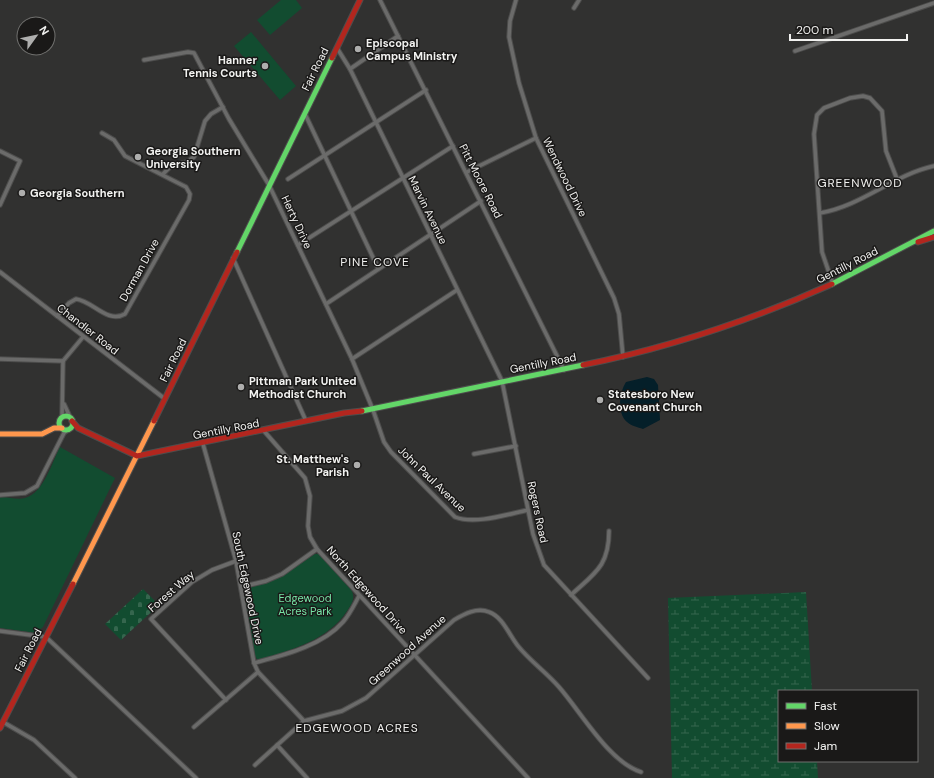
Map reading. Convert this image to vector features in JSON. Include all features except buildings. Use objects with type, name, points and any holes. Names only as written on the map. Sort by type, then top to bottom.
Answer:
[{"type":"street","name":"Fair Road","points":[[0,728],[137,456],[360,0]]},
{"type":"street","name":"Pitt Moore Road","points":[[380,0],[467,172],[564,370]]},
{"type":"street","name":"Wendwood Drive","points":[[516,0],[509,37],[519,83],[536,138],[614,298],[619,314],[623,357]]},
{"type":"street","points":[[574,8],[580,0]]},
{"type":"street","points":[[795,51],[934,3]]},
{"type":"street","points":[[350,69],[398,36]]},
{"type":"street","name":"Marvin Avenue","points":[[336,48],[350,69],[502,381]]},
{"type":"street","name":"Herty Drive","points":[[144,60],[188,52],[194,53],[223,107],[269,185],[352,359],[373,410]]},
{"type":"street","points":[[288,179],[426,90]]},
{"type":"street","points":[[833,284],[822,252],[815,124],[817,115],[824,108],[833,103],[863,96],[876,102],[882,110],[888,160],[897,179]]},
{"type":"street","points":[[163,174],[172,165],[187,162],[194,157],[205,121],[211,114],[223,107]]},
{"type":"street","points":[[305,114],[378,268]]},
{"type":"street","name":"Dorman Drive","points":[[57,316],[69,303],[76,299],[113,317],[120,317],[125,314],[189,200],[190,194],[186,187],[125,156],[114,140],[102,133]]},
{"type":"street","points":[[467,172],[536,138]]},
{"type":"street","points":[[298,245],[453,146]]},
{"type":"street","points":[[0,152],[20,161],[0,205]]},
{"type":"street","points":[[820,212],[841,208],[909,173],[934,166]]},
{"type":"street","points":[[326,304],[378,268],[481,201]]},
{"type":"street","name":"Gentilly Road","points":[[137,456],[203,444],[306,421],[373,410],[502,381],[564,370],[623,357],[674,343],[786,305],[833,284],[934,231]]},
{"type":"street","points":[[893,252],[934,237]]},
{"type":"street","points":[[233,258],[306,421]]},
{"type":"street","name":"Chandler Road","points":[[0,272],[165,399]]},
{"type":"street","points":[[352,359],[457,290]]},
{"type":"street","points":[[0,495],[25,493],[37,486],[63,430],[61,419],[63,403],[63,361],[83,337]]},
{"type":"street","points":[[0,359],[63,361]]},
{"type":"street","name":"Rogers Road","points":[[502,381],[536,546],[544,565],[648,678]]},
{"type":"street","points":[[63,403],[71,419],[78,428]]},
{"type":"street","name":"John Paul Avenue","points":[[373,410],[384,442],[391,452],[455,517],[462,520],[474,520],[528,510]]},
{"type":"street","points":[[61,419],[71,419]]},
{"type":"street","points":[[0,434],[42,434],[54,428],[61,419]]},
{"type":"street","points":[[70,428],[71,419]]},
{"type":"street","points":[[54,428],[63,430],[78,428],[137,456]]},
{"type":"street","name":"North Edgewood Drive","points":[[264,431],[305,478],[310,496],[308,526],[310,537],[317,549],[528,778]]},
{"type":"street","name":"South Edgewood Drive","points":[[203,444],[236,561],[254,663],[258,672],[304,721]]},
{"type":"street","points":[[474,454],[516,446]]},
{"type":"street","points":[[571,595],[600,567],[607,556],[609,531]]},
{"type":"street","points":[[241,587],[266,581],[282,574],[317,549]]},
{"type":"street","name":"Forest Way","points":[[226,700],[152,619],[192,582],[212,570],[236,561]]},
{"type":"street","points":[[254,663],[300,649],[332,632],[347,616],[359,596]]},
{"type":"street","name":"Greenwood Avenue","points":[[255,765],[304,721],[342,711],[366,698],[454,620],[476,611],[490,612],[502,622],[517,646],[558,686],[611,752],[632,769],[641,772]]},
{"type":"street","points":[[0,631],[46,637],[196,778]]},
{"type":"street","points":[[194,727],[258,672]]},
{"type":"street","points":[[3,722],[34,740],[75,778]]},
{"type":"street","points":[[277,745],[307,778]]},
{"type":"green space","points":[[281,0],[296,0],[302,8],[270,35],[257,20]]},
{"type":"green space","name":"Hanner Tennis Courts","points":[[251,32],[296,86],[280,100],[234,46]]},
{"type":"green space","points":[[60,447],[115,478],[43,627],[36,633],[0,628],[0,497],[22,499],[32,495],[47,476]]},
{"type":"green space","name":"Edgewood Acres Park","points":[[315,554],[319,554],[352,591],[353,599],[350,606],[339,621],[320,636],[285,652],[261,660],[257,659],[255,656],[244,589],[273,579],[289,571]]},
{"type":"green space","points":[[143,589],[159,605],[121,640],[105,624]]},
{"type":"green space","points":[[806,592],[812,690],[778,690],[778,762],[817,762],[818,778],[672,778],[668,598]]},
{"type":"water","points":[[647,377],[654,379],[658,385],[660,420],[643,429],[627,422],[622,414],[620,403],[626,382]]},
{"type":"traffic: fast","points":[[237,252],[332,58]]},
{"type":"traffic: fast","points":[[832,284],[934,231]]},
{"type":"traffic: fast","points":[[362,411],[583,365]]},
{"type":"traffic: fast","points":[[66,416],[71,418],[73,423],[71,428],[66,430],[61,428],[59,423],[61,418],[66,416]]},
{"type":"traffic: slow","points":[[73,584],[154,421]]},
{"type":"traffic: slow","points":[[0,434],[42,434],[54,428],[62,428]]},
{"type":"traffic: jam","points":[[332,58],[360,0]]},
{"type":"traffic: jam","points":[[918,242],[934,237]]},
{"type":"traffic: jam","points":[[154,421],[237,252]]},
{"type":"traffic: jam","points":[[583,365],[647,350],[709,332],[802,297],[832,284]]},
{"type":"traffic: jam","points":[[72,421],[78,428],[137,456],[344,413],[362,411]]},
{"type":"traffic: jam","points":[[0,728],[73,584]]},
{"type":"place","name":"Episcopal Campus Ministry","points":[[358,49]]},
{"type":"place","name":"Hanner Tennis Courts","points":[[265,66]]},
{"type":"place","name":"Georgia Southern University","points":[[138,157]]},
{"type":"place","name":"Georgia Southern","points":[[22,193]]},
{"type":"place","name":"Pittman Park United Methodist Church","points":[[241,387]]},
{"type":"place","name":"Statesboro New Covenant Church","points":[[600,400]]},
{"type":"place","name":"St. Matthew's Parish","points":[[357,465]]},
{"type":"district","name":"GREENWOOD","points":[[860,183]]},
{"type":"district","name":"PINE COVE","points":[[375,262]]},
{"type":"district","name":"EDGEWOOD ACRES","points":[[357,728]]}]
